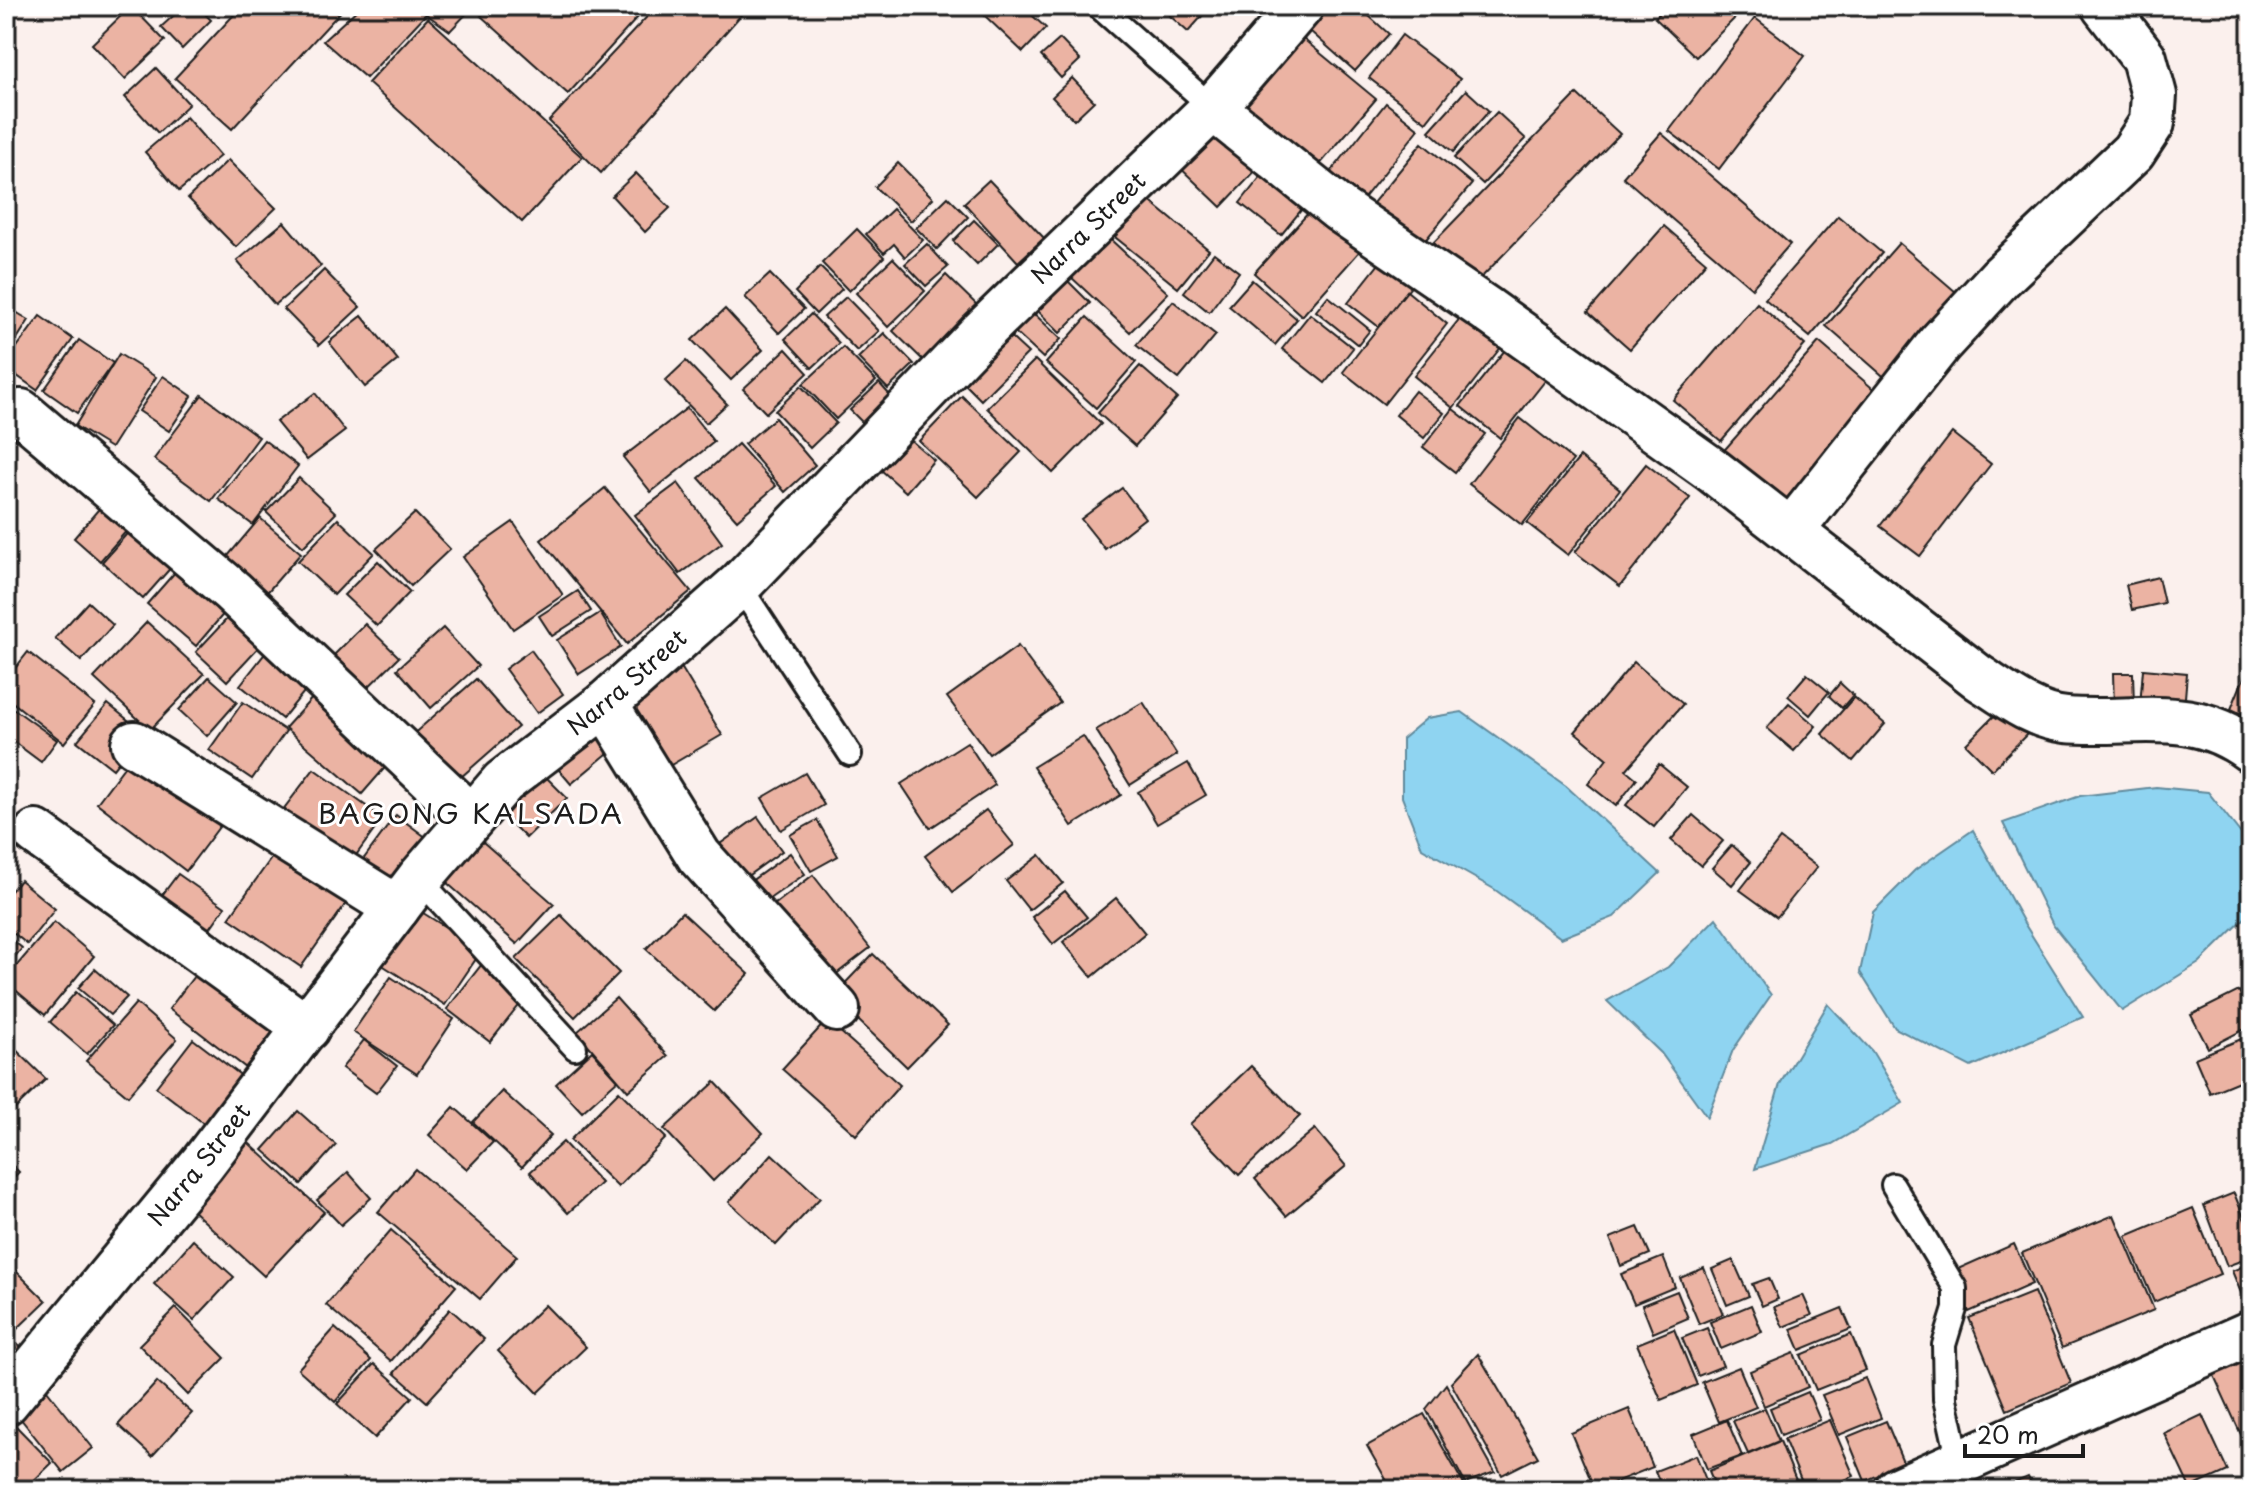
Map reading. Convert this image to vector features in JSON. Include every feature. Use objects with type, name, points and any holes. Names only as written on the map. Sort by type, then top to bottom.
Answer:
[{"type":"street","name":"Narra Street","points":[[6,1402],[202,1164],[408,894],[503,782],[605,704],[739,585],[979,335],[1213,108],[1301,6]]},
{"type":"street","points":[[1792,530],[1940,343],[2000,278],[2133,152],[2152,123],[2154,95],[2144,58],[2104,6]]},
{"type":"street","points":[[1213,108],[1339,209],[1616,400],[1792,530],[1978,677],[2020,705],[2064,720],[2179,719],[2231,735],[2251,750]]},
{"type":"street","points":[[21,412],[232,591],[471,817]]},
{"type":"street","points":[[605,704],[699,856],[837,1009]]},
{"type":"street","points":[[134,744],[408,894]]},
{"type":"street","points":[[36,833],[307,1028]]},
{"type":"street","points":[[1897,1490],[2251,1333]]},
{"type":"lane","points":[[1098,6],[1213,108]]},
{"type":"lane","points":[[739,585],[850,754]]},
{"type":"lane","points":[[408,894],[575,1048]]},
{"type":"lane","points":[[1893,1185],[1955,1288],[1944,1359],[1945,1399],[1959,1462]]},
{"type":"water","points":[[1462,712],[1566,786],[1660,873],[1614,917],[1561,938],[1494,889],[1422,848],[1402,797],[1402,739],[1427,718]]},
{"type":"water","points":[[2156,787],[2208,792],[2249,844],[2251,912],[2199,963],[2122,1011],[2053,925],[2003,823],[2080,796]]},
{"type":"water","points":[[1973,830],[2024,923],[2083,1017],[1971,1067],[1895,1028],[1860,972],[1873,912],[1915,870]]},
{"type":"water","points":[[1716,918],[1771,995],[1733,1050],[1707,1117],[1661,1053],[1607,1001],[1668,967]]},
{"type":"water","points":[[1828,1004],[1872,1051],[1903,1103],[1832,1144],[1755,1169],[1780,1084]]},
{"type":"building","points":[[131,6],[165,41],[125,79],[92,44]]},
{"type":"building","points":[[184,6],[197,6],[211,20],[182,49],[161,27]]},
{"type":"building","points":[[242,6],[346,6],[232,129],[175,78]]},
{"type":"building","points":[[361,6],[474,6],[450,31],[426,14],[366,78],[323,41]]},
{"type":"building","points":[[490,6],[648,6],[568,94],[481,16]]},
{"type":"building","points":[[657,6],[749,6],[601,173],[549,121]]},
{"type":"building","points":[[992,6],[1022,6],[1046,28],[1023,52],[984,15]]},
{"type":"building","points":[[1159,6],[1211,6],[1188,32]]},
{"type":"building","points":[[1318,6],[1358,6],[1389,34],[1355,71],[1302,24]]},
{"type":"building","points":[[1667,6],[1747,6],[1696,57],[1655,18]]},
{"type":"building","points":[[428,18],[582,157],[522,222],[368,83]]},
{"type":"building","points":[[1755,18],[1805,56],[1719,169],[1669,131]]},
{"type":"building","points":[[1296,33],[1376,99],[1316,169],[1238,103]]},
{"type":"building","points":[[1402,35],[1460,79],[1426,122],[1369,78]]},
{"type":"building","points":[[1060,39],[1080,60],[1061,78],[1041,56]]},
{"type":"building","points":[[156,68],[189,104],[158,133],[125,97]]},
{"type":"building","points":[[1072,78],[1094,101],[1074,120],[1052,97]]},
{"type":"building","points":[[1466,90],[1489,111],[1453,152],[1429,131]]},
{"type":"building","points":[[1577,94],[1620,134],[1476,283],[1433,243]]},
{"type":"building","points":[[1386,103],[1419,129],[1360,203],[1327,177]]},
{"type":"building","points":[[1497,112],[1526,139],[1483,184],[1454,158]]},
{"type":"building","points":[[186,117],[220,156],[179,191],[145,152]]},
{"type":"building","points":[[1212,118],[1261,165],[1221,207],[1172,160]]},
{"type":"building","points":[[1661,133],[1790,244],[1752,288],[1623,177]]},
{"type":"building","points":[[1422,143],[1472,184],[1418,249],[1368,209]]},
{"type":"building","points":[[228,160],[276,208],[236,247],[188,198]]},
{"type":"building","points":[[898,163],[933,198],[911,221],[875,187]]},
{"type":"building","points":[[1270,165],[1311,198],[1281,235],[1240,203]]},
{"type":"building","points":[[636,173],[670,208],[645,232],[612,196]]},
{"type":"building","points":[[989,180],[1044,238],[1018,262],[964,203]]},
{"type":"building","points":[[1141,194],[1209,250],[1178,288],[1110,233]]},
{"type":"building","points":[[948,197],[968,217],[937,249],[916,228]]},
{"type":"building","points":[[1320,200],[1368,242],[1302,316],[1254,273]]},
{"type":"building","points":[[893,209],[923,240],[905,257],[894,244],[884,253],[866,234]]},
{"type":"building","points":[[1838,216],[1882,253],[1810,337],[1765,299]]},
{"type":"building","points":[[974,220],[998,244],[977,265],[953,241]]},
{"type":"building","points":[[284,222],[321,266],[275,305],[237,261]]},
{"type":"building","points":[[1664,226],[1706,262],[1630,349],[1588,312]]},
{"type":"building","points":[[857,229],[884,257],[849,291],[822,263]]},
{"type":"building","points":[[1109,238],[1168,293],[1130,332],[1071,277]]},
{"type":"building","points":[[1899,243],[1963,298],[1890,382],[1826,326]]},
{"type":"building","points":[[927,244],[948,267],[926,286],[905,264]]},
{"type":"building","points":[[1390,250],[1421,274],[1379,327],[1348,303]]},
{"type":"building","points":[[1214,253],[1239,272],[1209,312],[1184,292]]},
{"type":"building","points":[[893,258],[925,291],[888,327],[856,293]]},
{"type":"building","points":[[820,267],[842,289],[816,314],[795,292]]},
{"type":"building","points":[[324,270],[360,307],[319,345],[284,309]]},
{"type":"building","points":[[1058,271],[1090,303],[1060,333],[1028,301]]},
{"type":"building","points":[[770,274],[804,309],[779,333],[745,297]]},
{"type":"building","points":[[946,275],[979,307],[925,362],[893,331]]},
{"type":"building","points":[[1252,280],[1297,319],[1275,345],[1229,306]]},
{"type":"building","points":[[1407,291],[1447,324],[1384,404],[1343,372]]},
{"type":"building","points":[[1328,296],[1370,330],[1358,345],[1316,311]]},
{"type":"building","points":[[846,297],[879,331],[857,351],[824,317]]},
{"type":"building","points":[[1173,301],[1216,335],[1179,379],[1136,345]]},
{"type":"building","points":[[1757,303],[1805,345],[1721,441],[1673,400]]},
{"type":"building","points":[[6,306],[29,320],[6,356]]},
{"type":"building","points":[[1026,306],[1061,339],[1043,358],[1007,325]]},
{"type":"building","points":[[1469,307],[1509,337],[1453,408],[1414,376]]},
{"type":"building","points":[[725,309],[763,350],[731,380],[692,340]]},
{"type":"building","points":[[811,314],[839,343],[812,368],[785,339]]},
{"type":"building","points":[[1310,314],[1353,348],[1325,383],[1282,349]]},
{"type":"building","points":[[40,316],[73,339],[37,390],[6,368],[6,362]]},
{"type":"building","points":[[362,316],[398,360],[365,387],[329,342]]},
{"type":"building","points":[[1087,317],[1136,362],[1096,408],[1046,363]]},
{"type":"building","points":[[1001,328],[1028,353],[981,400],[955,374]]},
{"type":"building","points":[[884,333],[914,364],[888,389],[858,358]]},
{"type":"building","points":[[1517,335],[1556,367],[1500,438],[1460,406]]},
{"type":"building","points":[[79,340],[113,363],[77,413],[44,390]]},
{"type":"building","points":[[1819,342],[1878,393],[1780,506],[1720,455]]},
{"type":"building","points":[[843,347],[876,381],[836,419],[803,384]]},
{"type":"building","points":[[786,349],[808,373],[766,413],[743,389]]},
{"type":"building","points":[[119,354],[156,377],[111,448],[75,426]]},
{"type":"building","points":[[1035,360],[1101,424],[1053,473],[987,408]]},
{"type":"building","points":[[686,361],[727,404],[706,423],[665,381]]},
{"type":"building","points":[[1140,366],[1177,398],[1135,446],[1098,413]]},
{"type":"building","points":[[163,376],[192,396],[169,431],[139,411]]},
{"type":"building","points":[[879,383],[898,404],[870,430],[850,410]]},
{"type":"building","points":[[801,386],[836,423],[810,448],[775,411]]},
{"type":"building","points":[[1415,391],[1444,413],[1424,438],[1396,415]]},
{"type":"building","points":[[315,393],[345,431],[307,460],[276,422]]},
{"type":"building","points":[[202,395],[259,437],[211,501],[154,459]]},
{"type":"building","points":[[962,396],[1021,452],[978,497],[919,441]]},
{"type":"building","points":[[687,408],[714,442],[651,492],[623,457]]},
{"type":"building","points":[[1453,409],[1485,434],[1455,472],[1423,447]]},
{"type":"building","points":[[775,418],[815,465],[785,492],[744,444]]},
{"type":"building","points":[[1520,418],[1573,460],[1522,525],[1469,484]]},
{"type":"building","points":[[900,431],[934,460],[906,492],[873,463]]},
{"type":"building","points":[[1952,433],[1991,464],[1920,556],[1880,526]]},
{"type":"building","points":[[264,440],[298,466],[253,525],[218,499]]},
{"type":"building","points":[[738,444],[776,486],[737,520],[699,478]]},
{"type":"building","points":[[1580,457],[1620,489],[1568,555],[1527,523]]},
{"type":"building","points":[[1646,464],[1690,498],[1620,586],[1575,552]]},
{"type":"building","points":[[299,478],[336,513],[303,547],[266,512]]},
{"type":"building","points":[[678,483],[722,543],[680,574],[635,515]]},
{"type":"building","points":[[605,488],[691,591],[627,644],[541,540]]},
{"type":"building","points":[[1122,488],[1145,518],[1105,549],[1081,519]]},
{"type":"building","points":[[109,497],[136,520],[100,561],[74,538]]},
{"type":"building","points":[[415,513],[450,549],[411,586],[376,549]]},
{"type":"building","points":[[260,518],[301,553],[257,604],[216,570]]},
{"type":"building","points":[[140,519],[182,555],[143,599],[102,562]]},
{"type":"building","points":[[338,519],[374,553],[334,595],[298,561]]},
{"type":"building","points":[[513,522],[563,595],[513,629],[463,557]]},
{"type":"building","points":[[378,561],[410,592],[377,626],[344,595]]},
{"type":"building","points":[[184,562],[232,604],[196,646],[147,604]]},
{"type":"building","points":[[2158,577],[2164,603],[2132,610],[2126,585]]},
{"type":"building","points":[[578,591],[591,611],[552,636],[539,616]]},
{"type":"building","points":[[88,602],[113,625],[81,661],[55,638]]},
{"type":"building","points":[[237,608],[268,637],[227,681],[196,652]]},
{"type":"building","points":[[600,613],[621,647],[579,674],[557,640]]},
{"type":"building","points":[[147,622],[204,674],[150,730],[94,678]]},
{"type":"building","points":[[365,624],[399,657],[357,698],[324,665]]},
{"type":"building","points":[[443,628],[478,666],[431,708],[397,669]]},
{"type":"building","points":[[271,646],[313,681],[282,719],[240,685]]},
{"type":"building","points":[[1018,646],[1060,703],[989,754],[947,697]]},
{"type":"building","points":[[531,650],[563,694],[537,713],[505,669]]},
{"type":"building","points":[[28,652],[95,705],[64,743],[6,697],[6,680]]},
{"type":"building","points":[[678,662],[722,735],[659,772],[615,700]]},
{"type":"building","points":[[1634,662],[1683,704],[1626,770],[1637,779],[1616,806],[1588,784],[1607,759],[1575,732]]},
{"type":"building","points":[[2248,668],[2251,669],[2251,718],[2231,709]]},
{"type":"building","points":[[2143,669],[2187,673],[2184,710],[2140,706]]},
{"type":"building","points":[[2113,673],[2133,673],[2134,706],[2114,708]]},
{"type":"building","points":[[1807,674],[1829,692],[1810,715],[1788,696]]},
{"type":"building","points":[[209,677],[237,702],[207,736],[179,710]]},
{"type":"building","points":[[476,679],[518,727],[444,792],[402,744]]},
{"type":"building","points":[[1840,683],[1853,695],[1842,708],[1829,696]]},
{"type":"building","points":[[314,696],[389,763],[362,794],[285,728]]},
{"type":"building","points":[[1854,697],[1885,724],[1853,761],[1822,734]]},
{"type":"building","points":[[243,702],[286,731],[252,779],[209,750]]},
{"type":"building","points":[[1143,702],[1177,755],[1130,785],[1096,730]]},
{"type":"building","points":[[1789,703],[1816,726],[1794,751],[1767,728]]},
{"type":"building","points":[[108,704],[143,732],[113,769],[77,741]]},
{"type":"building","points":[[2005,705],[2031,730],[1992,770],[1966,744]]},
{"type":"building","points":[[14,709],[57,740],[41,762],[6,736],[6,720]]},
{"type":"building","points":[[596,717],[619,744],[571,784],[548,757]]},
{"type":"building","points":[[1083,736],[1121,795],[1072,826],[1033,767]]},
{"type":"building","points":[[967,742],[995,785],[930,828],[901,784]]},
{"type":"building","points":[[136,751],[225,819],[186,871],[97,803]]},
{"type":"building","points":[[1188,763],[1206,795],[1157,824],[1138,792]]},
{"type":"building","points":[[1659,764],[1687,787],[1654,827],[1626,805]]},
{"type":"building","points":[[535,766],[567,798],[526,838],[494,806]]},
{"type":"building","points":[[314,769],[383,818],[346,869],[276,819]]},
{"type":"building","points":[[805,773],[824,805],[781,830],[762,798]]},
{"type":"building","points":[[986,810],[1014,845],[953,892],[925,856]]},
{"type":"building","points":[[396,815],[431,841],[389,897],[354,872]]},
{"type":"building","points":[[1693,815],[1723,841],[1701,866],[1671,840]]},
{"type":"building","points":[[758,817],[782,851],[735,885],[710,851]]},
{"type":"building","points":[[817,820],[838,856],[811,871],[790,835]]},
{"type":"building","points":[[475,835],[554,904],[517,944],[439,876]]},
{"type":"building","points":[[1780,839],[1817,867],[1777,917],[1740,890]]},
{"type":"building","points":[[282,843],[354,892],[301,967],[229,918]]},
{"type":"building","points":[[1732,845],[1751,862],[1732,885],[1712,868]]},
{"type":"building","points":[[790,853],[805,874],[762,904],[747,884]]},
{"type":"building","points":[[1040,855],[1063,883],[1029,910],[1006,881]]},
{"type":"building","points":[[178,874],[225,907],[199,944],[151,910]]},
{"type":"building","points":[[813,875],[870,948],[822,985],[765,912]]},
{"type":"building","points":[[20,880],[55,909],[27,944],[6,927],[6,897]]},
{"type":"building","points":[[1065,891],[1087,917],[1053,944],[1032,917]]},
{"type":"building","points":[[1116,898],[1145,933],[1092,977],[1063,942]]},
{"type":"building","points":[[412,906],[482,950],[445,1005],[376,961]]},
{"type":"building","points":[[682,912],[749,974],[714,1011],[646,949]]},
{"type":"building","points":[[561,915],[619,973],[575,1017],[516,959]]},
{"type":"building","points":[[54,922],[94,956],[45,1015],[6,982],[6,978]]},
{"type":"building","points":[[6,935],[22,948],[6,968]]},
{"type":"building","points":[[873,954],[948,1025],[907,1067],[833,996]]},
{"type":"building","points":[[482,964],[525,998],[490,1042],[447,1009]]},
{"type":"building","points":[[201,967],[282,1030],[250,1071],[169,1009]]},
{"type":"building","points":[[95,969],[127,997],[110,1015],[78,988]]},
{"type":"building","points":[[391,977],[454,1019],[417,1074],[353,1032]]},
{"type":"building","points":[[2239,991],[2251,1015],[2251,1026],[2208,1048],[2191,1015]]},
{"type":"building","points":[[76,992],[113,1025],[87,1054],[50,1022]]},
{"type":"building","points":[[616,998],[668,1056],[628,1091],[577,1032]]},
{"type":"building","points":[[136,1003],[177,1039],[128,1096],[86,1061]]},
{"type":"building","points":[[827,1020],[900,1085],[856,1135],[782,1069]]},
{"type":"building","points":[[2251,1035],[2251,1076],[2210,1093],[2195,1058]]},
{"type":"building","points":[[193,1039],[247,1080],[210,1128],[156,1087]]},
{"type":"building","points":[[6,1040],[46,1079],[10,1114],[6,1110]]},
{"type":"building","points":[[364,1040],[397,1066],[376,1093],[342,1068]]},
{"type":"building","points":[[592,1051],[618,1080],[582,1112],[556,1084]]},
{"type":"building","points":[[1251,1066],[1300,1116],[1239,1175],[1190,1124]]},
{"type":"building","points":[[715,1082],[763,1133],[713,1181],[664,1129]]},
{"type":"building","points":[[502,1091],[551,1135],[522,1167],[473,1122]]},
{"type":"building","points":[[619,1091],[666,1138],[618,1187],[570,1140]]},
{"type":"building","points":[[454,1107],[493,1142],[467,1169],[429,1135]]},
{"type":"building","points":[[298,1111],[336,1145],[301,1184],[263,1150]]},
{"type":"building","points":[[1315,1129],[1346,1166],[1286,1216],[1255,1179]]},
{"type":"building","points":[[239,1134],[324,1212],[264,1276],[179,1198]]},
{"type":"building","points":[[563,1142],[601,1183],[568,1213],[530,1172]]},
{"type":"building","points":[[772,1154],[820,1198],[776,1245],[729,1202]]},
{"type":"building","points":[[6,1159],[19,1172],[6,1185]]},
{"type":"building","points":[[415,1169],[517,1256],[480,1299],[378,1212]]},
{"type":"building","points":[[348,1172],[371,1198],[341,1225],[317,1200]]},
{"type":"building","points":[[2234,1193],[2251,1235],[2251,1257],[2227,1266],[2204,1205]]},
{"type":"building","points":[[2193,1208],[2220,1274],[2154,1302],[2126,1236]]},
{"type":"building","points":[[2114,1215],[2154,1310],[2062,1348],[2022,1253]]},
{"type":"building","points":[[1638,1227],[1650,1254],[1621,1266],[1610,1238]]},
{"type":"building","points":[[391,1230],[456,1286],[391,1361],[326,1305]]},
{"type":"building","points":[[193,1240],[234,1277],[194,1320],[154,1284]]},
{"type":"building","points":[[2014,1244],[2032,1284],[1969,1312],[1951,1272]]},
{"type":"building","points":[[1663,1257],[1675,1287],[1634,1304],[1621,1274]]},
{"type":"building","points":[[1733,1260],[1749,1296],[1727,1305],[1712,1269]]},
{"type":"building","points":[[6,1261],[46,1301],[16,1330],[6,1320]]},
{"type":"building","points":[[2251,1263],[2251,1303],[2246,1305],[2232,1271]]},
{"type":"building","points":[[1704,1268],[1723,1314],[1699,1324],[1680,1278]]},
{"type":"building","points":[[1769,1278],[1778,1299],[1762,1306],[1752,1284]]},
{"type":"building","points":[[1677,1291],[1688,1318],[1653,1333],[1642,1305]]},
{"type":"building","points":[[2034,1292],[2071,1383],[2007,1410],[1969,1318]]},
{"type":"building","points":[[1803,1295],[1812,1315],[1783,1327],[1774,1307]]},
{"type":"building","points":[[545,1305],[586,1347],[538,1393],[498,1351]]},
{"type":"building","points":[[1751,1305],[1762,1332],[1721,1349],[1710,1322]]},
{"type":"building","points":[[176,1308],[225,1358],[188,1395],[139,1345]]},
{"type":"building","points":[[1842,1308],[1851,1329],[1800,1350],[1791,1329]]},
{"type":"building","points":[[450,1309],[484,1339],[427,1402],[394,1373]]},
{"type":"building","points":[[335,1328],[371,1360],[335,1402],[298,1369]]},
{"type":"building","points":[[1707,1328],[1723,1366],[1698,1376],[1682,1338]]},
{"type":"building","points":[[1674,1329],[1697,1385],[1661,1400],[1637,1344]]},
{"type":"building","points":[[6,1334],[27,1353],[6,1375]]},
{"type":"building","points":[[1851,1334],[1866,1370],[1816,1390],[1801,1355]]},
{"type":"building","points":[[2251,1348],[2251,1435],[2243,1439],[2210,1367]]},
{"type":"building","points":[[1794,1353],[1808,1387],[1764,1406],[1750,1371]]},
{"type":"building","points":[[1478,1354],[1538,1457],[1502,1475],[1451,1383]]},
{"type":"building","points":[[374,1364],[412,1397],[375,1438],[337,1404]]},
{"type":"building","points":[[1739,1367],[1756,1407],[1719,1422],[1702,1382]]},
{"type":"building","points":[[1865,1378],[1881,1418],[1839,1435],[1822,1395]]},
{"type":"building","points":[[157,1382],[192,1413],[152,1456],[118,1425]]},
{"type":"building","points":[[1446,1384],[1495,1472],[1465,1483],[1426,1409]]},
{"type":"building","points":[[47,1390],[93,1448],[63,1472],[17,1414]]},
{"type":"building","points":[[1808,1392],[1820,1420],[1781,1435],[1770,1408]]},
{"type":"building","points":[[1765,1408],[1779,1441],[1748,1454],[1733,1421]]},
{"type":"building","points":[[1629,1409],[1653,1467],[1595,1490],[1571,1433]]},
{"type":"building","points":[[1424,1414],[1467,1490],[1392,1490],[1367,1446]]},
{"type":"building","points":[[2202,1415],[2228,1471],[2190,1488],[2164,1433]]},
{"type":"building","points":[[1727,1420],[1742,1456],[1707,1469],[1693,1434]]},
{"type":"building","points":[[1830,1420],[1854,1476],[1821,1490],[1805,1490],[1784,1439]]},
{"type":"building","points":[[1886,1421],[1904,1464],[1865,1481],[1847,1437]]},
{"type":"building","points":[[15,1425],[52,1463],[24,1490],[18,1490],[6,1478],[6,1434]]},
{"type":"building","points":[[1780,1441],[1800,1490],[1717,1490],[1709,1471]]},
{"type":"building","points":[[1696,1455],[1710,1490],[1663,1490],[1655,1471]]},
{"type":"building","points":[[2028,1477],[2034,1490],[1997,1490]]},
{"type":"district","name":"BAGONG KALSADA","points":[[471,814]]}]
